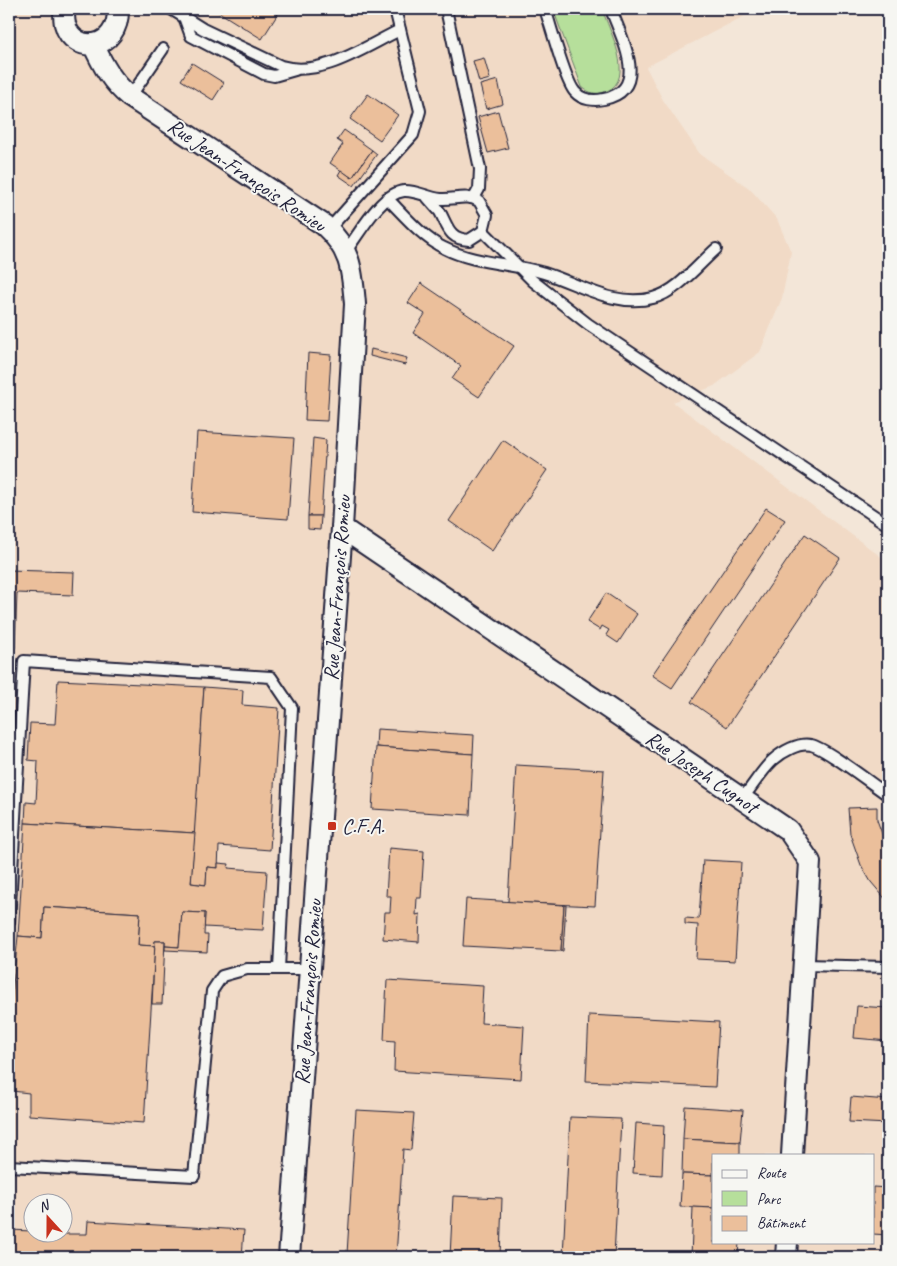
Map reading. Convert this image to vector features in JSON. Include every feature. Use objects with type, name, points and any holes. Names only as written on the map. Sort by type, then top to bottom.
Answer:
[{"type":"street","points":[[64,9],[65,24],[69,32],[84,43],[93,44],[102,42],[116,29],[118,9]]},
{"type":"street","name":"Rue Jean-François Romieu","points":[[93,44],[108,75],[130,97],[329,229],[346,251],[352,268],[355,304],[342,528],[289,1257]]},
{"type":"street","name":"Rue Joseph Cugnot","points":[[342,528],[788,830],[810,862],[792,1154]]},
{"type":"street","points":[[786,1257],[787,1244]]},
{"type":"lane","points":[[171,9],[203,29],[281,66],[295,70]]},
{"type":"lane","points":[[329,229],[413,135],[417,127],[420,110],[395,9]]},
{"type":"lane","points":[[446,9],[451,24],[480,168],[478,189],[474,198]]},
{"type":"lane","points":[[451,24],[453,9]]},
{"type":"lane","points":[[545,9],[571,86],[582,97],[591,100],[601,100],[620,93],[629,81],[628,59],[611,9]]},
{"type":"lane","points":[[184,17],[191,36],[264,74],[274,76],[295,70],[322,66],[400,30]]},
{"type":"lane","points":[[130,97],[163,49]]},
{"type":"lane","points":[[346,251],[387,198],[402,191],[411,191],[427,197],[474,198],[484,207],[487,215],[483,231],[469,240],[452,236],[440,212],[427,197]]},
{"type":"lane","points":[[387,198],[445,249],[474,258],[544,273],[611,298],[633,302],[655,298],[672,288],[716,249]]},
{"type":"lane","points":[[483,231],[519,267],[562,305],[588,324],[888,525]]},
{"type":"lane","points":[[9,922],[24,661],[271,677],[292,708],[279,969]]},
{"type":"lane","points":[[742,799],[772,761],[784,752],[797,746],[811,744],[823,750],[888,795]]},
{"type":"lane","points":[[804,965],[888,967]]},
{"type":"lane","points":[[9,1166],[194,1176],[212,991],[222,976],[247,969],[310,969]]},
{"type":"shaded area","points":[[9,9],[758,9],[646,67],[663,100],[700,154],[749,188],[777,219],[791,252],[782,298],[760,352],[714,386],[673,402],[888,562],[888,1257],[9,1257]]},
{"type":"green space","points":[[553,9],[602,9],[618,53],[620,65],[619,76],[615,85],[607,91],[597,93],[582,87]]},
{"type":"building","points":[[214,9],[281,9],[262,39]]},
{"type":"building","points":[[484,58],[490,79],[479,82],[473,61]]},
{"type":"building","points":[[192,63],[224,83],[213,100],[181,80]]},
{"type":"building","points":[[498,80],[503,104],[486,109],[480,85]]},
{"type":"building","points":[[368,94],[398,115],[380,140],[350,119]]},
{"type":"building","points":[[498,111],[508,148],[488,153],[478,117]]},
{"type":"building","points":[[344,130],[372,150],[352,178],[330,163],[343,144],[337,140]]},
{"type":"building","points":[[372,150],[377,154],[354,186],[338,175],[341,170],[352,178]]},
{"type":"building","points":[[421,283],[514,346],[479,397],[452,379],[461,366],[413,333],[425,314],[408,303]]},
{"type":"building","points":[[371,349],[407,358],[405,365],[370,356]]},
{"type":"building","points":[[308,353],[331,355],[327,421],[305,420]]},
{"type":"building","points":[[197,432],[294,438],[288,519],[192,512]]},
{"type":"building","points":[[313,438],[326,440],[321,516],[308,516]]},
{"type":"building","points":[[503,440],[547,470],[492,551],[449,521]]},
{"type":"building","points":[[766,508],[785,520],[672,688],[652,675]]},
{"type":"building","points":[[308,516],[321,516],[320,530],[308,529]]},
{"type":"building","points":[[805,534],[840,558],[727,727],[691,702]]},
{"type":"building","points":[[9,570],[74,572],[73,595],[17,593],[15,648],[9,648]]},
{"type":"building","points":[[606,593],[637,614],[618,643],[606,635],[609,630],[602,626],[600,630],[587,622]]},
{"type":"building","points":[[58,680],[204,687],[195,833],[25,823],[26,802],[36,803],[38,761],[28,760],[30,723],[55,724]]},
{"type":"building","points":[[204,687],[243,690],[242,705],[279,708],[270,850],[219,846],[218,868],[207,867],[206,885],[191,883]]},
{"type":"building","points":[[377,729],[474,735],[473,754],[376,747]]},
{"type":"building","points":[[376,747],[473,754],[470,815],[372,809]]},
{"type":"building","points":[[516,765],[604,770],[595,906],[508,902]]},
{"type":"building","points":[[877,807],[877,820],[888,850],[888,902],[871,882],[861,865],[850,834],[848,808]]},
{"type":"building","points":[[25,823],[195,833],[191,883],[206,885],[207,867],[218,868],[218,863],[229,864],[228,868],[267,871],[263,930],[204,927],[205,913],[182,912],[179,947],[165,946],[165,941],[155,941],[155,946],[138,945],[140,913],[44,907],[42,938],[18,936]]},
{"type":"building","points":[[389,848],[424,851],[421,898],[417,898],[416,915],[420,914],[419,942],[383,939],[385,912],[390,912],[391,896],[386,896]]},
{"type":"building","points":[[703,860],[741,862],[735,961],[696,959],[698,925],[685,924],[685,918],[699,919]]},
{"type":"building","points":[[466,899],[564,905],[561,951],[463,946]]},
{"type":"building","points":[[564,905],[566,905],[563,951],[561,951]]},
{"type":"building","points":[[44,907],[140,913],[138,945],[155,946],[144,1123],[29,1115],[29,1093],[12,1091],[9,1025],[18,936],[42,938]]},
{"type":"building","points":[[182,912],[205,913],[204,935],[208,935],[207,952],[165,950],[165,946],[179,947]]},
{"type":"building","points":[[155,941],[165,941],[162,1004],[152,1004]]},
{"type":"building","points":[[387,980],[483,986],[481,1023],[524,1026],[521,1079],[394,1071],[395,1041],[384,1040]]},
{"type":"building","points":[[857,1006],[888,1008],[888,1041],[854,1038]]},
{"type":"building","points":[[589,1015],[719,1022],[715,1087],[586,1081]]},
{"type":"building","points":[[851,1097],[888,1100],[888,1124],[849,1122]]},
{"type":"building","points":[[685,1106],[743,1110],[740,1142],[683,1139]]},
{"type":"building","points":[[356,1110],[414,1113],[411,1150],[403,1149],[396,1257],[347,1254]]},
{"type":"building","points":[[570,1117],[621,1119],[614,1257],[563,1257]]},
{"type":"building","points":[[636,1123],[664,1125],[662,1175],[633,1173]]},
{"type":"building","points":[[683,1139],[740,1142],[740,1154],[712,1154],[712,1175],[682,1174]]},
{"type":"building","points":[[682,1174],[712,1175],[712,1208],[680,1207]]},
{"type":"building","points":[[874,1187],[888,1188],[888,1235],[874,1234]]},
{"type":"building","points":[[453,1196],[502,1198],[500,1257],[450,1257]]},
{"type":"building","points":[[693,1207],[712,1208],[712,1244],[739,1244],[738,1257],[691,1257]]},
{"type":"building","points":[[88,1221],[244,1230],[242,1257],[9,1257],[9,1230],[22,1231],[22,1244],[72,1244],[72,1234],[87,1234]]},
{"type":"place","name":"C.F.A.","points":[[332,826]]}]
